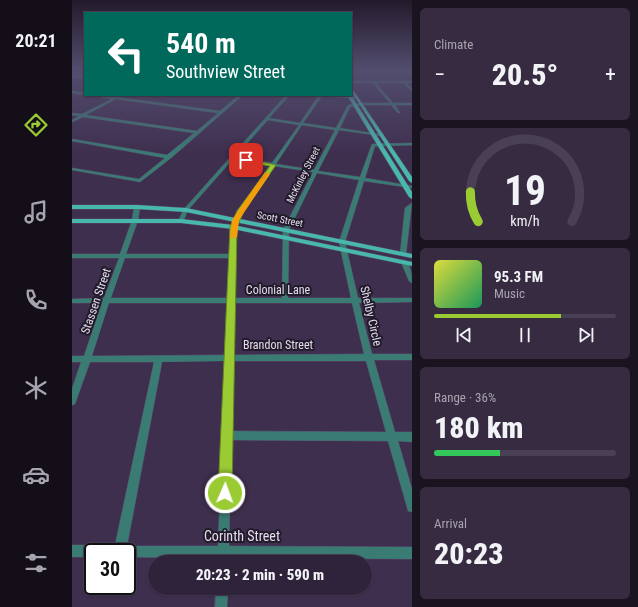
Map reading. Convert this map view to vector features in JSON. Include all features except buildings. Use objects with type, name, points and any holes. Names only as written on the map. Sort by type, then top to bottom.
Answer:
[{"type":"main road","points":[[351,97],[412,197]]},
{"type":"main road","points":[[358,98],[412,181]]},
{"type":"main road","points":[[363,117],[370,117]]},
{"type":"main road","points":[[391,163],[400,163]]},
{"type":"main road","name":"Scott Street","points":[[72,207],[137,207],[186,210],[287,238],[412,256]]},
{"type":"main road","name":"Scott Street","points":[[72,221],[181,221],[234,224],[286,230],[412,264]]},
{"type":"street","points":[[110,97],[221,112]]},
{"type":"street","points":[[72,169],[140,181],[238,97]]},
{"type":"street","points":[[181,221],[186,210],[286,97]]},
{"type":"street","points":[[223,555],[230,300],[234,224],[320,97]]},
{"type":"street","points":[[353,97],[358,98]]},
{"type":"street","points":[[387,97],[399,112]]},
{"type":"street","points":[[72,122],[115,98]]},
{"type":"street","points":[[355,105],[412,104]]},
{"type":"street","name":"McKinley Street","points":[[286,230],[348,109],[350,106],[355,105]]},
{"type":"street","points":[[72,114],[198,132]]},
{"type":"street","points":[[266,119],[382,134]]},
{"type":"street","points":[[72,140],[169,157]]},
{"type":"street","points":[[342,246],[373,145],[412,144]]},
{"type":"street","points":[[232,158],[412,187]]},
{"type":"street","points":[[403,254],[408,208],[412,204]]},
{"type":"street","name":"Stassen Street","points":[[72,401],[136,220],[137,207]]},
{"type":"street","points":[[285,300],[286,230]]},
{"type":"street","name":"Shelby Circle","points":[[342,246],[369,357],[412,507]]},
{"type":"street","points":[[72,256],[232,256]]},
{"type":"street","points":[[404,262],[412,281]]},
{"type":"street","name":"Colonial Lane","points":[[72,301],[412,300]]},
{"type":"street","name":"Brandon Street","points":[[72,359],[412,357]]},
{"type":"street","points":[[122,543],[159,358]]},
{"type":"street","points":[[226,435],[412,437]]},
{"type":"street","name":"Corinth Street","points":[[72,551],[84,551]]},
{"type":"street","name":"Corinth Street","points":[[136,552],[202,555]]},
{"type":"street","name":"Corinth Street","points":[[286,555],[412,553]]},
{"type":"street","points":[[221,607],[222,595]]},
{"type":"slow traffic","points":[[233,237],[233,227],[236,220],[267,174]]},
{"type":"route","points":[[225,493],[233,227],[241,211],[273,165],[246,160]]}]
